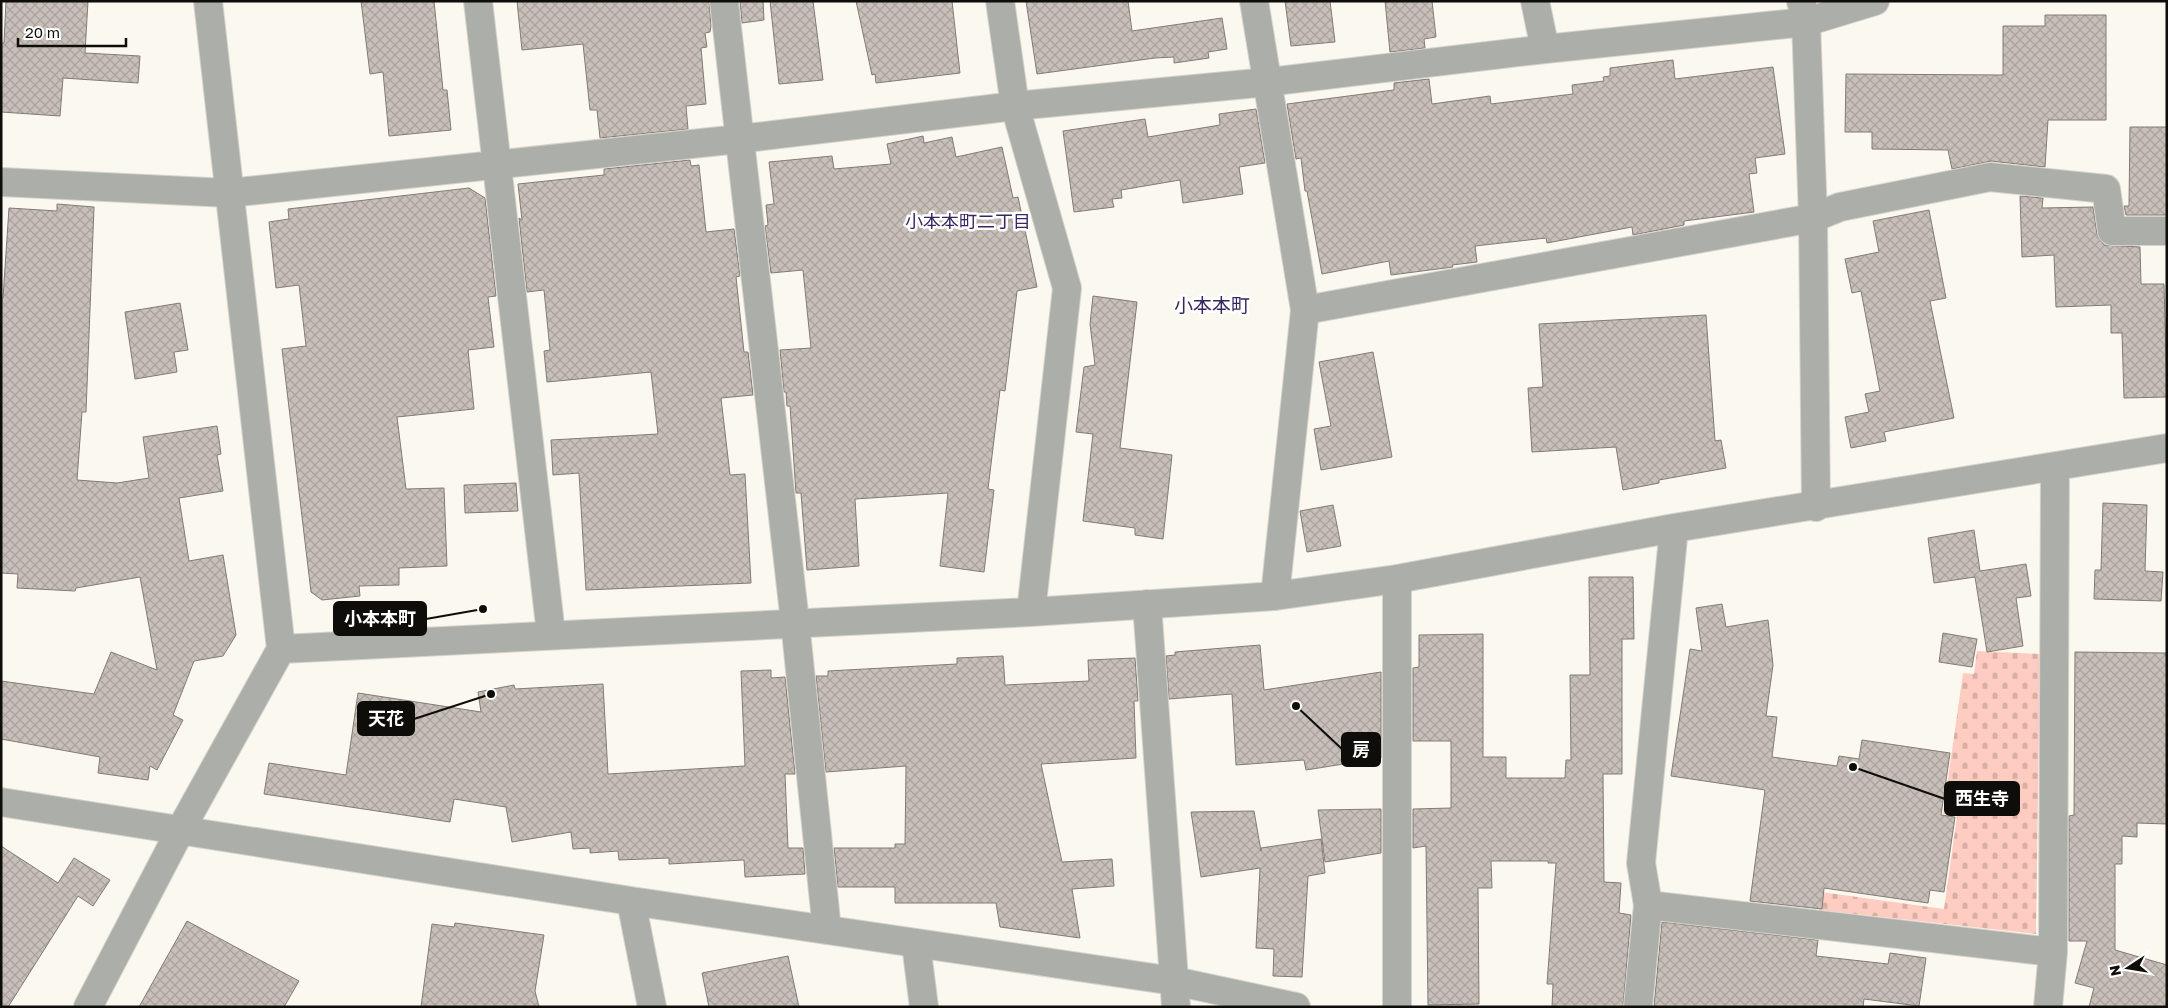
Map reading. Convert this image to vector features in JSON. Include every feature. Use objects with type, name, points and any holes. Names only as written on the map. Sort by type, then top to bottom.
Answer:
[{"type":"street","points":[[88,1007],[181,829],[281,649],[208,1]]},
{"type":"street","points":[[478,1],[551,634]]},
{"type":"street","points":[[724,1],[795,622],[827,930]]},
{"type":"street","points":[[1000,1],[1015,106],[1067,288],[1031,612]]},
{"type":"street","points":[[1254,1],[1304,310],[1275,596]]},
{"type":"street","points":[[1535,1],[1545,49]]},
{"type":"street","points":[[1,182],[229,193],[739,139],[1015,106],[1268,82],[1545,49],[1874,1]]},
{"type":"street","points":[[1804,12],[1813,218],[1816,507]]},
{"type":"street","points":[[1304,310],[1813,218],[1840,207],[1990,177],[2106,190],[2112,231],[2167,231]]},
{"type":"street","points":[[281,649],[551,634],[1031,612],[1275,596],[1396,580],[1674,528],[1816,507],[2167,448]]},
{"type":"street","points":[[2048,1007],[2053,952],[2055,467]]},
{"type":"street","points":[[1638,1007],[1648,905],[1641,863],[1674,528]]},
{"type":"street","points":[[1396,580],[1397,1007]]},
{"type":"street","points":[[1147,604],[1175,994]]},
{"type":"street","points":[[1,802],[916,944],[1175,994],[1296,1007]]},
{"type":"street","points":[[631,901],[652,1007]]},
{"type":"street","points":[[1648,905],[2053,952]]},
{"type":"street","points":[[916,944],[924,1007]]},
{"type":"green space","points":[[1977,651],[2040,654],[2036,934],[1819,910],[1821,892],[1944,909],[1957,816],[1943,814],[1963,673],[1974,674]]},
{"type":"building","points":[[6,1],[88,1],[85,53],[140,56],[138,83],[63,78],[60,116],[1,112],[1,43],[4,43]]},
{"type":"building","points":[[361,1],[434,1],[443,90],[447,90],[451,130],[389,136],[383,72],[370,74]]},
{"type":"building","points":[[517,1],[709,1],[710,32],[705,33],[707,47],[701,48],[706,104],[686,106],[688,129],[600,138],[597,110],[590,110],[583,44],[522,50]]},
{"type":"building","points":[[740,1],[763,1],[764,20],[742,23]]},
{"type":"building","points":[[770,1],[813,1],[823,80],[779,84]]},
{"type":"building","points":[[856,1],[952,1],[960,73],[876,83],[875,74],[872,75]]},
{"type":"building","points":[[1026,1],[1128,1],[1132,31],[1222,18],[1227,49],[1208,52],[1209,58],[1174,63],[1174,57],[1155,58],[1037,74]]},
{"type":"building","points":[[1285,1],[1330,1],[1335,42],[1291,46]]},
{"type":"building","points":[[1385,1],[1432,1],[1436,37],[1424,39],[1425,48],[1390,52]]},
{"type":"building","points":[[2045,15],[2106,15],[2106,120],[2048,120],[2045,167],[1991,161],[1952,169],[1948,150],[1872,149],[1872,132],[1845,132],[1846,74],[2003,75],[2003,26],[2045,26]]},
{"type":"building","points":[[1673,60],[1675,79],[1773,67],[1785,154],[1755,158],[1757,173],[1749,174],[1754,212],[1684,221],[1684,225],[1633,235],[1632,227],[1547,243],[1546,238],[1475,246],[1477,262],[1452,265],[1453,267],[1391,275],[1389,261],[1322,274],[1307,191],[1305,191],[1301,158],[1296,159],[1287,104],[1394,90],[1394,83],[1429,79],[1432,104],[1490,96],[1491,104],[1573,94],[1572,85],[1604,81],[1603,77],[1610,76],[1610,68]]},
{"type":"building","points":[[1256,109],[1265,163],[1239,167],[1243,194],[1183,203],[1180,180],[1121,190],[1122,198],[1112,199],[1114,207],[1074,212],[1063,131],[1145,119],[1148,137],[1220,125],[1219,114]]},
{"type":"building","points":[[2130,127],[2167,127],[2167,215],[2126,215],[2124,206],[2129,206]]},
{"type":"building","points":[[923,136],[924,143],[952,137],[956,157],[1002,147],[1013,198],[1018,197],[1037,287],[1017,291],[1005,391],[1000,390],[988,489],[994,490],[984,572],[940,566],[948,493],[855,499],[859,566],[807,570],[801,493],[796,493],[790,406],[787,406],[786,392],[784,392],[780,350],[811,348],[803,270],[771,273],[765,226],[768,225],[766,205],[774,204],[769,162],[832,156],[834,169],[891,164],[887,144]]},
{"type":"building","points":[[690,160],[691,166],[699,165],[706,232],[734,229],[740,276],[736,277],[744,352],[748,352],[753,395],[721,398],[730,475],[745,474],[751,583],[586,590],[579,473],[553,475],[551,440],[658,434],[651,372],[547,382],[544,351],[550,350],[544,290],[527,292],[519,218],[522,220],[518,184],[604,175],[604,169]]},
{"type":"building","points":[[469,188],[485,198],[496,296],[488,297],[494,347],[468,350],[474,409],[397,417],[406,489],[444,488],[447,566],[399,568],[399,585],[359,586],[360,596],[322,600],[311,592],[282,349],[306,346],[299,285],[276,288],[269,222],[289,219],[288,209]]},
{"type":"building","points":[[2020,196],[2043,198],[2042,208],[2093,207],[2097,234],[2104,245],[2140,247],[2141,284],[2164,284],[2167,397],[2124,398],[2122,333],[2111,333],[2111,305],[2056,307],[2054,255],[2022,257]]},
{"type":"building","points":[[57,204],[94,207],[86,412],[82,412],[77,480],[117,483],[149,478],[143,437],[217,426],[221,454],[217,455],[223,491],[179,498],[189,561],[223,555],[236,635],[223,656],[194,661],[173,715],[183,720],[157,770],[150,766],[148,780],[98,773],[100,757],[1,739],[1,681],[94,694],[111,652],[157,670],[140,577],[76,588],[75,591],[17,588],[18,574],[1,573],[1,298],[3,298],[9,208],[57,211]]},
{"type":"building","points":[[1929,210],[1946,298],[1930,301],[1954,418],[1884,432],[1886,441],[1851,448],[1845,417],[1869,412],[1865,394],[1880,391],[1861,291],[1852,293],[1845,259],[1879,252],[1873,221]]},
{"type":"building","points":[[1093,296],[1137,302],[1120,448],[1172,455],[1163,539],[1135,535],[1135,528],[1083,521],[1093,434],[1076,432],[1084,367],[1095,365],[1090,324]]},
{"type":"building","points":[[180,303],[188,350],[174,352],[177,372],[135,379],[125,312]]},
{"type":"building","points":[[1706,315],[1715,441],[1721,440],[1726,468],[1659,480],[1659,483],[1623,490],[1616,447],[1532,452],[1528,388],[1543,387],[1539,324]]},
{"type":"building","points":[[1373,352],[1392,457],[1321,470],[1314,429],[1331,426],[1319,362]]},
{"type":"building","points":[[516,483],[518,511],[465,513],[464,485]]},
{"type":"building","points":[[2103,503],[2147,505],[2145,571],[2163,572],[2161,601],[2094,599],[2095,570],[2101,570]]},
{"type":"building","points":[[1333,505],[1341,546],[1307,552],[1300,511]]},
{"type":"building","points":[[1974,530],[1980,571],[2026,564],[2031,596],[2016,598],[2023,646],[1987,652],[1975,577],[1934,583],[1928,538]]},
{"type":"building","points":[[1589,577],[1633,577],[1634,639],[1622,639],[1622,774],[1603,774],[1604,882],[1621,883],[1619,913],[1631,915],[1623,1007],[1552,1007],[1553,984],[1547,984],[1556,863],[1548,863],[1548,861],[1491,861],[1492,888],[1478,888],[1479,1004],[1428,1005],[1426,846],[1413,848],[1413,809],[1451,808],[1451,741],[1413,741],[1413,668],[1419,667],[1419,635],[1483,634],[1483,757],[1506,757],[1506,778],[1565,778],[1566,760],[1571,760],[1570,675],[1590,675]]},
{"type":"building","points":[[1722,604],[1726,627],[1768,620],[1773,665],[1766,716],[1777,717],[1772,757],[1837,766],[1839,756],[1859,759],[1862,740],[1950,753],[1941,815],[1955,817],[1944,892],[1930,890],[1928,903],[1824,888],[1822,909],[1750,901],[1765,790],[1671,776],[1690,649],[1702,651],[1696,608]]},
{"type":"building","points":[[1943,633],[1977,639],[1972,667],[1939,662]]},
{"type":"building","points":[[1260,645],[1264,690],[1381,672],[1381,758],[1306,770],[1304,760],[1236,765],[1232,694],[1169,699],[1166,656],[1175,655],[1175,652]]},
{"type":"building","points":[[2075,652],[2167,653],[2167,824],[2137,823],[2137,837],[2122,836],[2122,864],[2115,864],[2115,950],[2167,965],[2167,1007],[2089,1007],[2094,988],[2075,983],[2087,941],[2069,941],[2069,816],[2074,815]]},
{"type":"building","points":[[1003,656],[1005,685],[1089,681],[1088,660],[1135,658],[1138,701],[1134,701],[1136,758],[1041,764],[1062,862],[1112,859],[1114,886],[1072,889],[1080,938],[1000,927],[996,903],[895,903],[895,887],[838,887],[834,848],[895,848],[895,844],[905,844],[906,766],[826,772],[816,676],[828,676],[828,671],[957,664],[957,658]]},
{"type":"building","points":[[771,670],[771,678],[785,677],[795,774],[785,774],[788,848],[803,848],[805,874],[745,877],[744,860],[669,864],[669,858],[619,860],[618,851],[590,853],[590,848],[573,849],[571,832],[512,842],[506,807],[454,799],[450,822],[264,794],[269,763],[346,775],[358,693],[481,712],[478,692],[514,685],[515,689],[603,684],[608,774],[745,766],[741,671]]},
{"type":"building","points":[[1381,809],[1381,853],[1325,862],[1318,810]]},
{"type":"building","points":[[1254,811],[1261,851],[1261,848],[1321,839],[1325,873],[1308,876],[1302,977],[1273,976],[1274,949],[1256,948],[1260,868],[1201,877],[1191,812]]},
{"type":"building","points":[[1,846],[58,883],[74,858],[110,880],[93,906],[78,896],[8,1007],[1,1007]]},
{"type":"building","points":[[187,921],[299,981],[284,1007],[139,1007]]},
{"type":"building","points":[[1662,922],[1818,940],[1816,956],[1888,964],[1890,953],[1926,958],[1919,1006],[1864,999],[1863,1007],[1654,1007]]},
{"type":"building","points":[[455,923],[544,935],[535,991],[539,1007],[421,1007],[432,924],[454,927]]},
{"type":"building","points":[[788,956],[799,1007],[709,1007],[702,973]]},
{"type":"place","name":"小本本町","points":[[483,609]]},
{"type":"place","name":"天花","points":[[491,694]]},
{"type":"place","name":"房","points":[[1296,706]]},
{"type":"place","name":"西生寺","points":[[1853,767]]},
{"type":"district","name":"小本本町二丁目","points":[[968,222]]},
{"type":"district","name":"小本本町","points":[[1212,305]]}]
